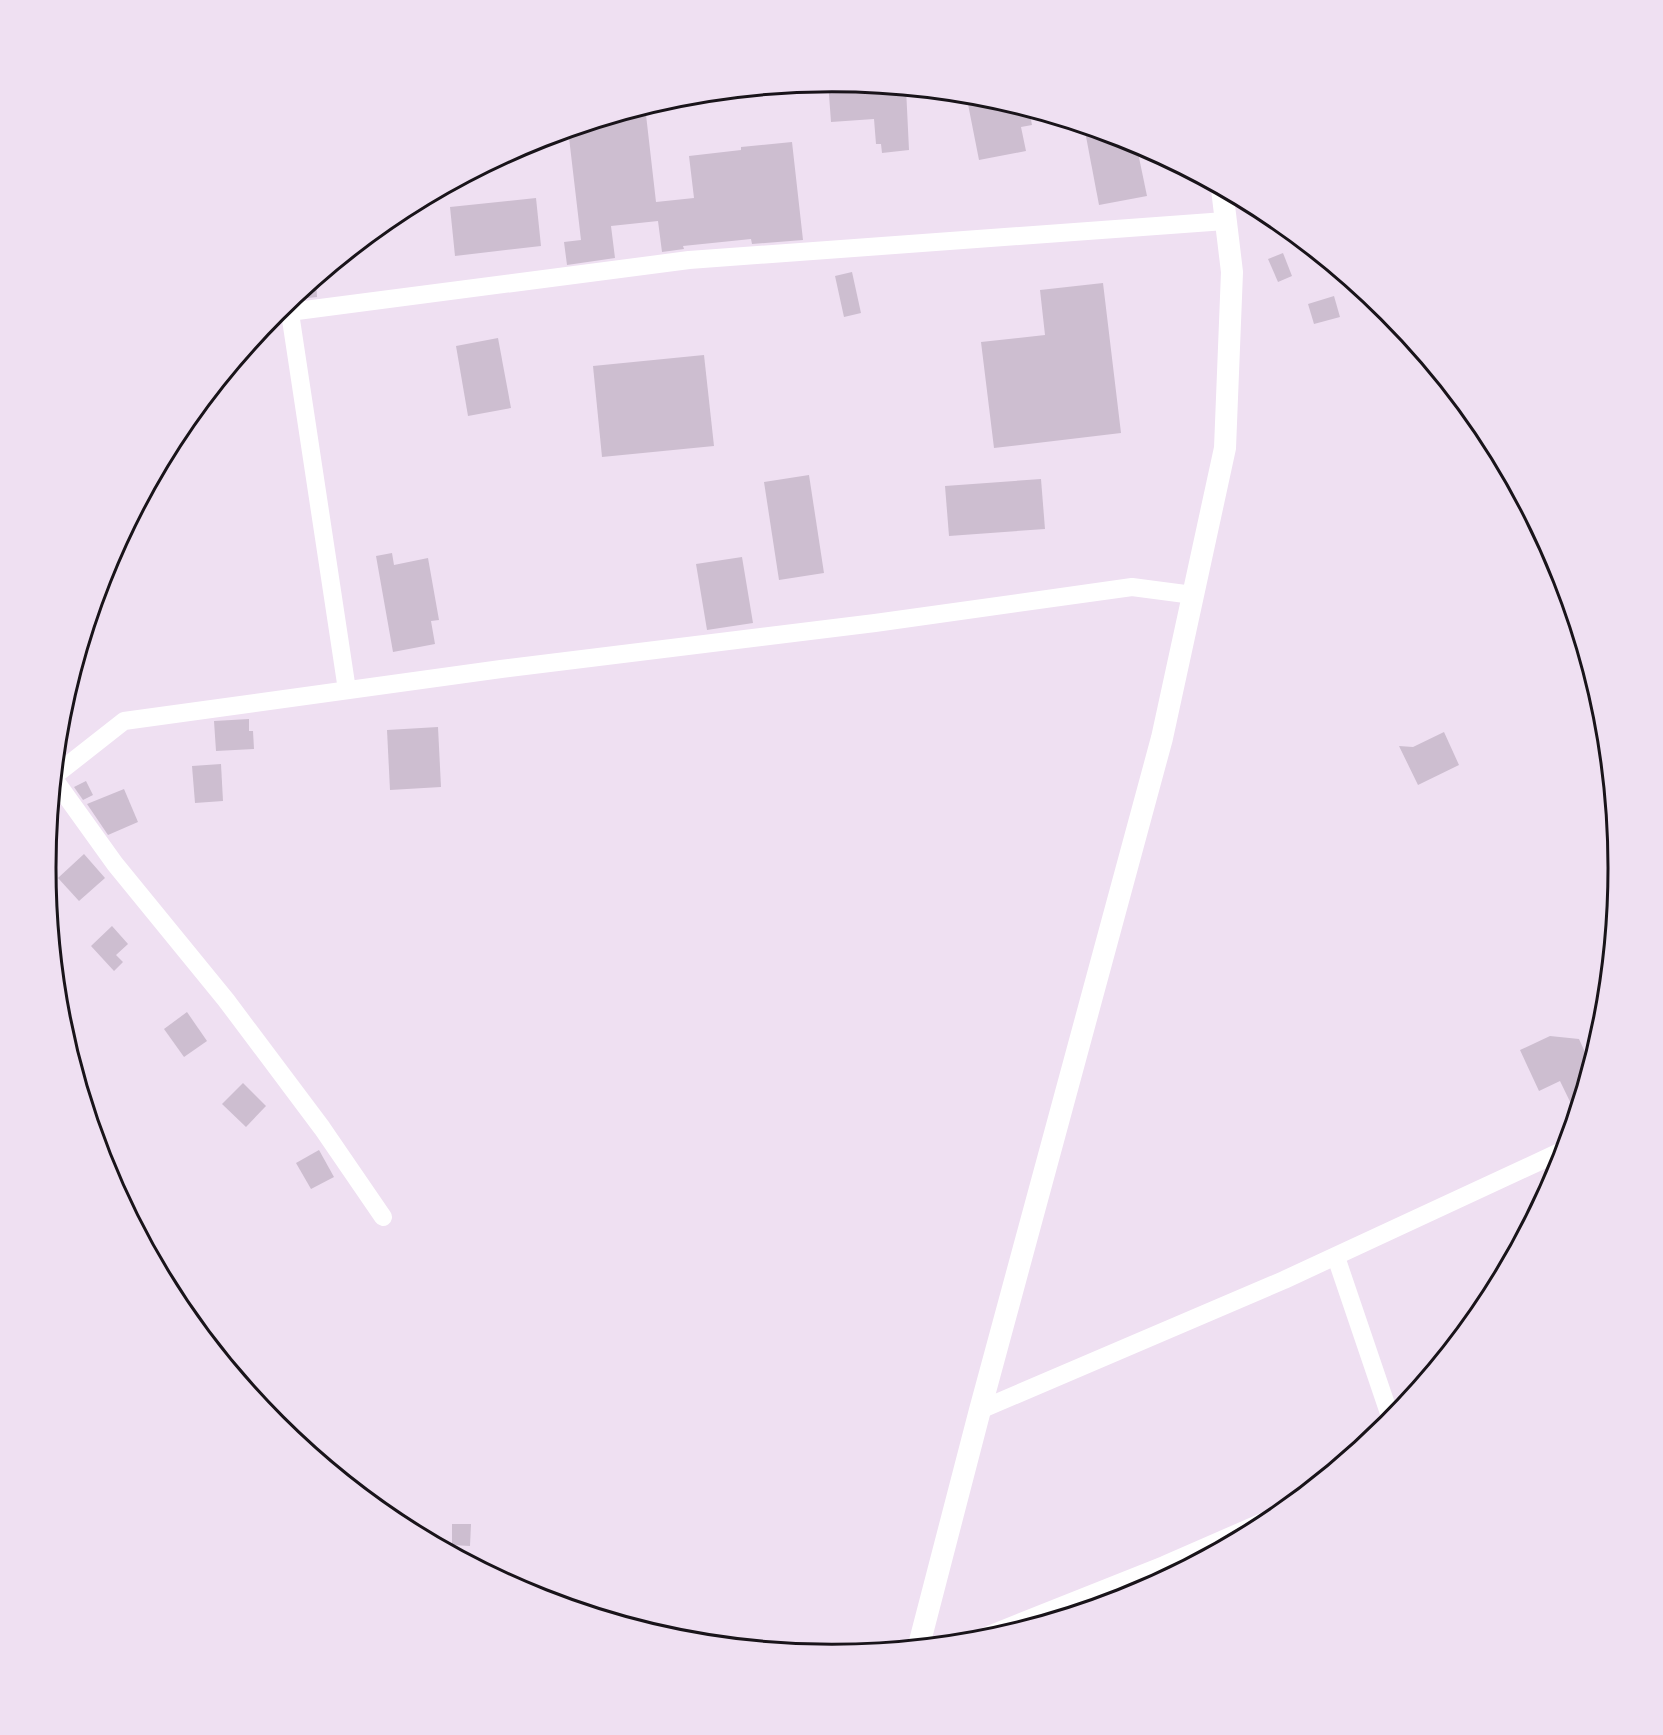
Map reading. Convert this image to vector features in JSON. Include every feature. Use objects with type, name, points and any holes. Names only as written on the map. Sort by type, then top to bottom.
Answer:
[{"type":"main road","points":[[921,1638],[980,1410],[1162,738],[1225,448],[1232,272],[1223,197]]},
{"type":"street","points":[[291,312],[689,260],[1225,220]]},
{"type":"street","points":[[283,319],[347,690]]},
{"type":"street","points":[[62,771],[124,721],[501,669],[875,623],[1132,587],[1193,595]]},
{"type":"street","points":[[60,786],[115,864],[226,1000],[322,1128],[383,1217]]},
{"type":"street","points":[[980,1410],[1335,1257],[1551,1156]]},
{"type":"street","points":[[1335,1257],[1387,1408]]},
{"type":"street","points":[[1039,1615],[1207,1546]]},
{"type":"building","points":[[829,92],[906,95],[909,150],[882,153],[881,144],[876,144],[874,119],[831,122]]},
{"type":"building","points":[[968,104],[1031,118],[1032,125],[1021,127],[1026,151],[979,160]]},
{"type":"building","points":[[646,114],[656,202],[694,198],[689,156],[741,150],[741,147],[792,142],[803,240],[752,244],[751,239],[683,246],[684,249],[662,252],[658,221],[611,226],[615,258],[567,265],[564,242],[581,240],[569,138]]},
{"type":"building","points":[[1086,135],[1139,156],[1147,196],[1099,205]]},
{"type":"building","points":[[536,198],[541,246],[455,256],[450,207]]},
{"type":"building","points":[[1283,253],[1292,276],[1278,282],[1268,259]]},
{"type":"building","points":[[852,272],[861,313],[844,317],[835,276]]},
{"type":"building","points":[[1103,283],[1121,433],[994,448],[981,342],[1045,335],[1040,290]]},
{"type":"building","points":[[316,287],[317,297],[305,298]]},
{"type":"building","points":[[1334,296],[1340,317],[1314,324],[1308,304]]},
{"type":"building","points":[[498,338],[511,408],[468,416],[456,346]]},
{"type":"building","points":[[704,355],[714,446],[602,457],[593,366]]},
{"type":"building","points":[[809,475],[824,573],[779,580],[764,482]]},
{"type":"building","points":[[1041,479],[1045,529],[949,536],[945,486]]},
{"type":"building","points":[[392,553],[394,565],[428,558],[439,620],[431,621],[435,644],[393,652],[376,556]]},
{"type":"building","points":[[742,557],[753,623],[707,630],[696,564]]},
{"type":"building","points":[[249,719],[249,731],[253,731],[254,749],[216,751],[214,721]]},
{"type":"building","points":[[438,727],[441,787],[390,790],[387,730]]},
{"type":"building","points":[[1444,732],[1459,765],[1418,785],[1399,746],[1413,747]]},
{"type":"building","points":[[221,764],[223,801],[195,803],[192,766]]},
{"type":"building","points":[[86,781],[93,795],[83,800],[74,787]]},
{"type":"building","points":[[124,789],[138,822],[108,835],[87,804]]},
{"type":"building","points":[[84,854],[105,878],[79,901],[58,878]]},
{"type":"building","points":[[112,926],[128,944],[116,955],[123,962],[114,971],[91,946]]},
{"type":"building","points":[[187,1012],[207,1041],[184,1057],[164,1029]]},
{"type":"building","points":[[1550,1036],[1579,1039],[1585,1052],[1570,1103],[1560,1081],[1539,1091],[1520,1050]]},
{"type":"building","points":[[243,1083],[266,1106],[246,1127],[222,1104]]},
{"type":"building","points":[[319,1150],[334,1177],[311,1189],[296,1163]]},
{"type":"building","points":[[452,1524],[471,1524],[470,1546],[452,1545]]}]
